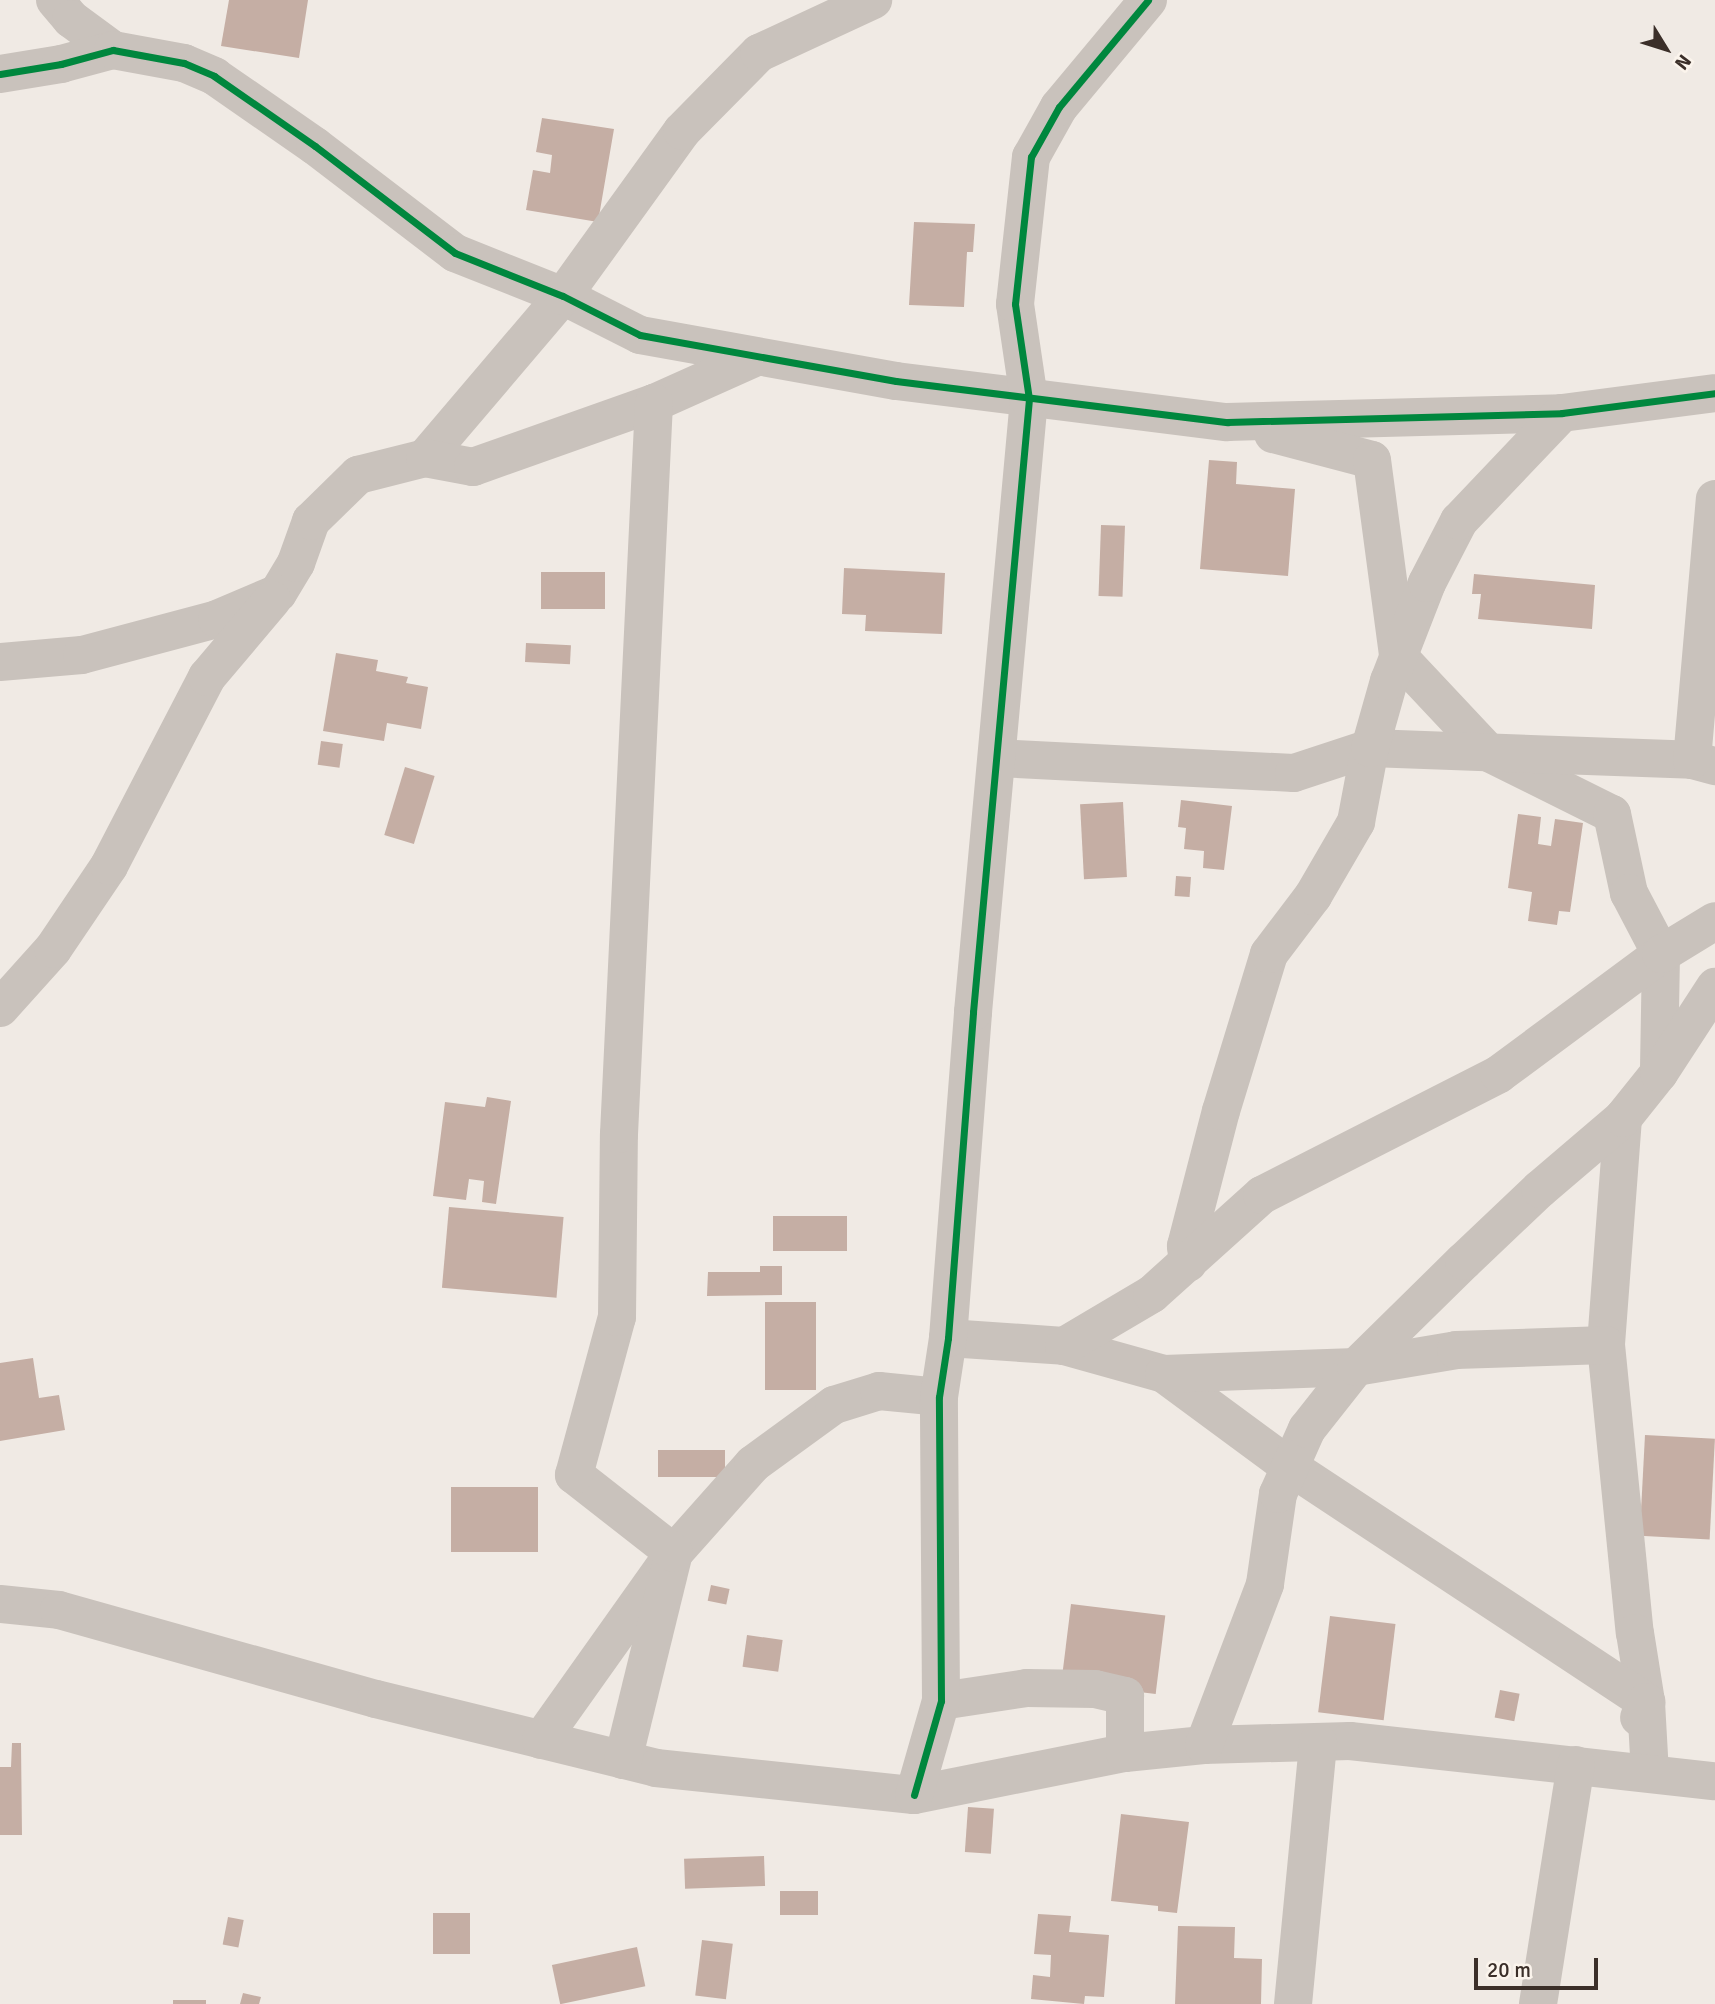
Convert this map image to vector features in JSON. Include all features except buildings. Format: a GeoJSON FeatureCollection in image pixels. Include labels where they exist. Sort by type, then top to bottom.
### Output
{"type":"FeatureCollection","features":[{"type":"Feature","properties":{"kind":"street"},"geometry":{"type":"LineString","coordinates":[[55,0],[71,19],[113,50]]}},
{"type":"Feature","properties":{"kind":"street"},"geometry":{"type":"LineString","coordinates":[[425,458],[563,296],[682,131],[759,54],[873,0]]}},
{"type":"Feature","properties":{"kind":"street"},"geometry":{"type":"LineString","coordinates":[[914,1795],[941,1700],[939,1397],[948,1338],[973,1012],[1028,399],[1015,304],[1031,158],[1059,107],[1148,0]]}},
{"type":"Feature","properties":{"kind":"street"},"geometry":{"type":"LineString","coordinates":[[0,74],[61,64],[113,50],[184,63],[214,76],[315,146],[455,253],[563,296],[640,335],[896,381],[1227,422],[1372,460],[1398,656],[1489,752],[1612,814],[1629,893],[1661,954],[1659,1073]]}},
{"type":"Feature","properties":{"kind":"street"},"geometry":{"type":"LineString","coordinates":[[0,1008],[53,949],[109,866],[207,677],[278,593],[296,563],[311,521],[358,475],[425,458],[473,467],[654,403],[757,357]]}},
{"type":"Feature","properties":{"kind":"street"},"geometry":{"type":"LineString","coordinates":[[1227,422],[1562,413],[1715,393]]}},
{"type":"Feature","properties":{"kind":"street"},"geometry":{"type":"LineString","coordinates":[[654,403],[619,1121],[617,1317],[574,1475],[674,1553]]}},
{"type":"Feature","properties":{"kind":"street"},"geometry":{"type":"LineString","coordinates":[[1188,1263],[1186,1245],[1218,1124],[1269,954],[1313,896],[1356,822],[1370,748],[1398,656],[1427,583],[1459,521],[1562,413]]}},
{"type":"Feature","properties":{"kind":"street"},"geometry":{"type":"LineString","coordinates":[[997,758],[1294,773],[1370,748],[1703,763],[1715,499]]}},
{"type":"Feature","properties":{"kind":"street"},"geometry":{"type":"LineString","coordinates":[[0,662],[82,655],[217,619],[278,593]]}},
{"type":"Feature","properties":{"kind":"street"},"geometry":{"type":"LineString","coordinates":[[1064,1346],[1152,1294],[1262,1195],[1499,1074],[1661,954],[1715,920]]}},
{"type":"Feature","properties":{"kind":"street"},"geometry":{"type":"LineString","coordinates":[[1204,1745],[1265,1584],[1278,1494],[1307,1429],[1356,1367],[1540,1189],[1623,1118],[1659,1073],[1715,987]]}},
{"type":"Feature","properties":{"kind":"street"},"geometry":{"type":"LineString","coordinates":[[1623,1118],[1606,1345],[1635,1633],[1646,1702],[1634,1771]]}},
{"type":"Feature","properties":{"kind":"street"},"geometry":{"type":"LineString","coordinates":[[948,1338],[1064,1346],[1164,1374],[1356,1367],[1456,1350],[1606,1345]]}},
{"type":"Feature","properties":{"kind":"street"},"geometry":{"type":"LineString","coordinates":[[1164,1374],[1290,1467],[1646,1702]]}},
{"type":"Feature","properties":{"kind":"street"},"geometry":{"type":"LineString","coordinates":[[541,1740],[674,1553],[753,1464],[834,1405],[879,1391],[939,1397]]}},
{"type":"Feature","properties":{"kind":"street"},"geometry":{"type":"LineString","coordinates":[[623,1760],[674,1553]]}},
{"type":"Feature","properties":{"kind":"street"},"geometry":{"type":"LineString","coordinates":[[0,1604],[59,1610],[376,1699],[656,1768],[914,1795],[1125,1753],[1204,1745],[1350,1741],[1715,1781]]}},
{"type":"Feature","properties":{"kind":"street"},"geometry":{"type":"LineString","coordinates":[[941,1700],[1027,1688],[1094,1689],[1125,1696],[1125,1753]]}},
{"type":"Feature","properties":{"kind":"street"},"geometry":{"type":"LineString","coordinates":[[1293,2004],[1318,1742]]}},
{"type":"Feature","properties":{"kind":"street"},"geometry":{"type":"LineString","coordinates":[[1538,2004],[1576,1765]]}},
{"type":"Feature","properties":{"kind":"cycle path"},"geometry":{"type":"LineString","coordinates":[[914,1795],[941,1701],[939,1397],[948,1338],[973,1012],[1029,399],[1015,304],[1031,157],[1059,107],[1148,0]]}},
{"type":"Feature","properties":{"kind":"cycle path"},"geometry":{"type":"LineString","coordinates":[[0,74],[61,64],[113,50],[184,63],[214,76],[315,146],[455,253],[563,296],[640,335],[896,381],[1227,422],[1562,413],[1715,393]]}}]}
